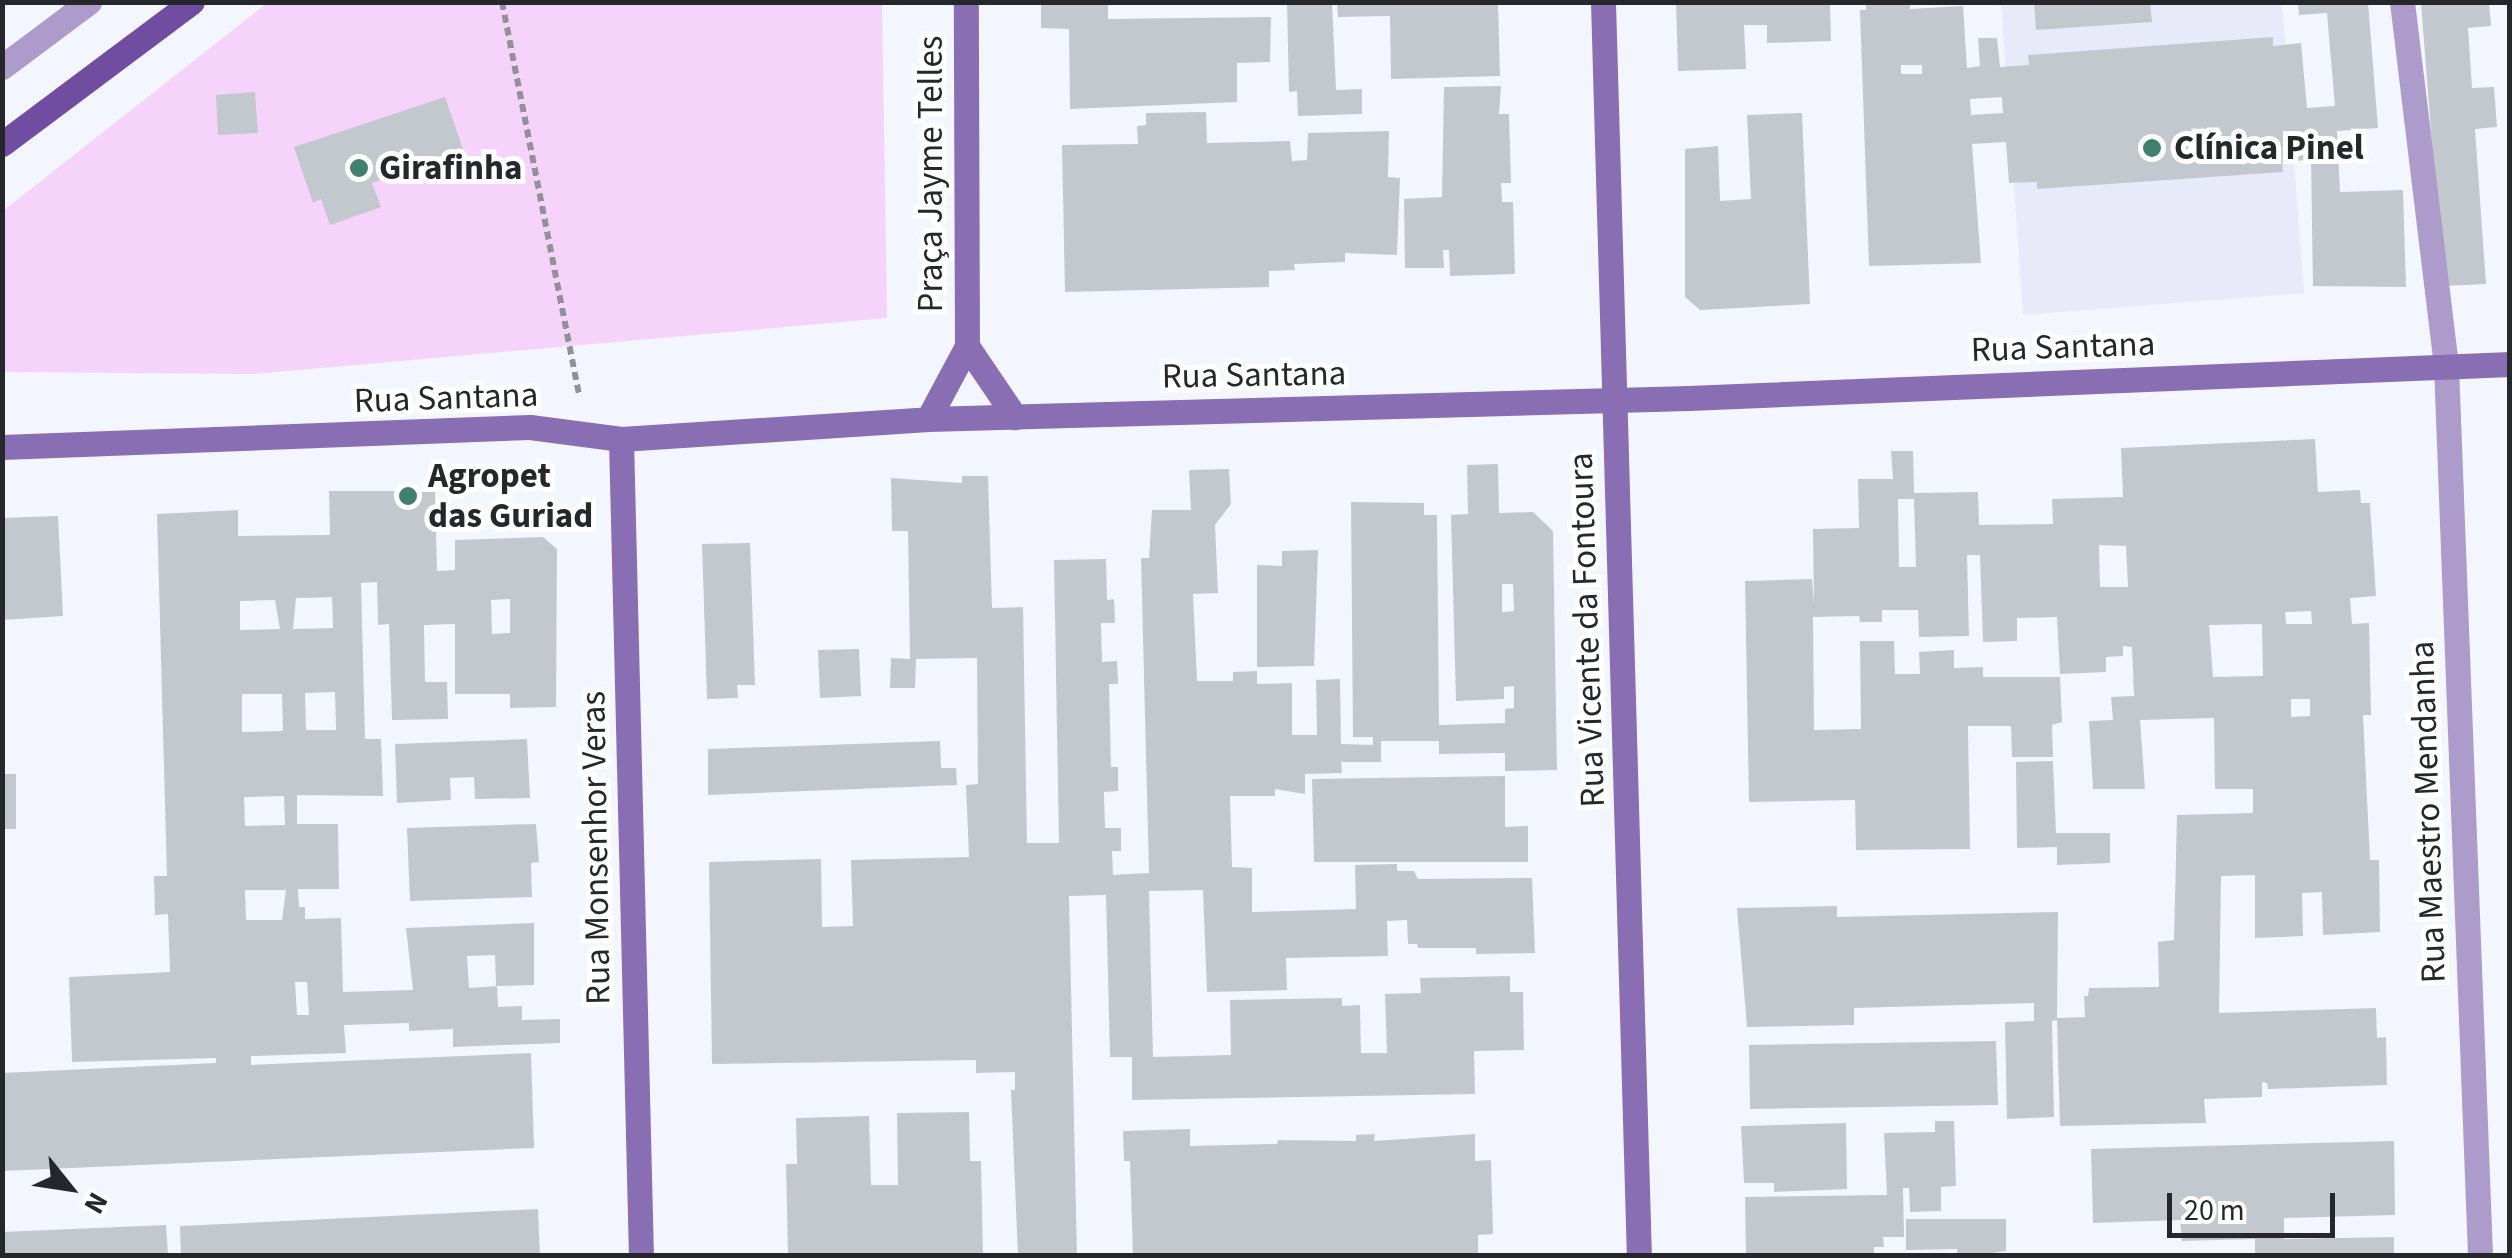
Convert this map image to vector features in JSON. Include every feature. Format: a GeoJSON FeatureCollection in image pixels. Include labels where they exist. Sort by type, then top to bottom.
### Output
{"type":"FeatureCollection","features":[{"type":"Feature","properties":{"kind":"main road"},"geometry":{"type":"LineString","coordinates":[[2,144],[192,2]]}},
{"type":"Feature","properties":{"kind":"street"},"geometry":{"type":"LineString","coordinates":[[2,67],[90,2]]}},
{"type":"Feature","properties":{"kind":"street","name":"Praça Jayme Telles"},"geometry":{"type":"LineString","coordinates":[[928,419],[967,346],[966,2]]}},
{"type":"Feature","properties":{"kind":"street","name":"Rua Vicente da Fontoura"},"geometry":{"type":"LineString","coordinates":[[1604,2],[1639,1256]]}},
{"type":"Feature","properties":{"kind":"street","name":"Rua Maestro Mendanha"},"geometry":{"type":"LineString","coordinates":[[2402,2],[2446,366],[2480,1256]]}},
{"type":"Feature","properties":{"kind":"street","name":"Praça Jayme Telles"},"geometry":{"type":"LineString","coordinates":[[967,346],[1016,416]]}},
{"type":"Feature","properties":{"kind":"street","name":"Rua Santana"},"geometry":{"type":"LineString","coordinates":[[2,448],[530,427],[621,440],[928,419],[1616,401],[2510,364]]}},
{"type":"Feature","properties":{"kind":"street","name":"Rua Monsenhor Veras"},"geometry":{"type":"LineString","coordinates":[[621,440],[640,1256]]}},
{"type":"Feature","properties":{"kind":"path"},"geometry":{"type":"LineString","coordinates":[[502,2],[586,434]]}},
{"type":"Feature","properties":{"kind":"shaded area"},"geometry":{"type":"Polygon","coordinates":[[[267,3],[882,3],[887,318],[254,374],[3,372],[3,211],[267,3]]]}},
{"type":"Feature","properties":{"kind":"shaded area","name":"Clínica Pinel"},"geometry":{"type":"Polygon","coordinates":[[[2001,3],[2282,3],[2304,293],[2023,315],[2001,3]]]}},
{"type":"Feature","properties":{"kind":"building"},"geometry":{"type":"Polygon","coordinates":[[[1041,2],[1108,2],[1108,19],[1271,17],[1270,62],[1237,63],[1237,102],[1070,109],[1069,29],[1041,28],[1041,2]]]}},
{"type":"Feature","properties":{"kind":"building"},"geometry":{"type":"Polygon","coordinates":[[[1287,2],[1332,2],[1336,90],[1362,89],[1362,114],[1298,116],[1297,91],[1289,92],[1287,2]]]}},
{"type":"Feature","properties":{"kind":"building"},"geometry":{"type":"Polygon","coordinates":[[[1337,2],[1498,2],[1500,76],[1391,79],[1390,16],[1338,17],[1337,2]]]}},
{"type":"Feature","properties":{"kind":"building"},"geometry":{"type":"Polygon","coordinates":[[[1676,2],[1830,2],[1831,41],[1767,43],[1767,25],[1744,25],[1746,69],[1678,71],[1676,2]]]}},
{"type":"Feature","properties":{"kind":"building"},"geometry":{"type":"Polygon","coordinates":[[[1866,2],[1910,2],[1910,9],[1963,6],[1967,68],[1980,66],[1978,38],[1997,38],[2000,67],[2029,65],[2028,55],[2273,37],[2273,46],[2301,43],[2307,108],[2335,106],[2327,13],[2299,15],[2298,2],[2368,2],[2378,128],[2337,131],[2340,192],[2403,190],[2406,287],[2313,286],[2311,159],[2282,163],[2283,172],[2037,189],[2037,182],[2009,183],[2006,142],[1972,144],[1981,263],[1869,266],[1860,10],[1866,10],[1866,2]],[[1901,65],[1901,74],[1922,74],[1922,65],[1901,65]],[[2002,97],[1970,99],[1971,115],[2003,113],[2002,97]]]}},
{"type":"Feature","properties":{"kind":"building"},"geometry":{"type":"Polygon","coordinates":[[[2034,2],[2150,2],[2152,22],[2036,30],[2034,2]]]}},
{"type":"Feature","properties":{"kind":"building"},"geometry":{"type":"Polygon","coordinates":[[[2489,2],[2491,26],[2468,28],[2472,88],[2494,87],[2497,127],[2475,129],[2486,284],[2443,286],[2421,3],[2489,2]]]}},
{"type":"Feature","properties":{"kind":"building"},"geometry":{"type":"Polygon","coordinates":[[[1501,86],[1499,114],[1509,114],[1511,183],[1501,183],[1502,202],[1513,202],[1515,274],[1450,276],[1449,250],[1443,250],[1444,268],[1405,268],[1404,199],[1442,197],[1444,87],[1501,86]]]}},
{"type":"Feature","properties":{"kind":"building"},"geometry":{"type":"Polygon","coordinates":[[[255,92],[258,133],[218,135],[216,95],[255,92]]]}},
{"type":"Feature","properties":{"kind":"building","name":"Girafinha"},"geometry":{"type":"Polygon","coordinates":[[[445,97],[464,152],[372,183],[381,207],[330,225],[321,199],[313,203],[294,147],[445,97]]]}},
{"type":"Feature","properties":{"kind":"building"},"geometry":{"type":"Polygon","coordinates":[[[1206,112],[1207,143],[1290,141],[1292,161],[1307,160],[1308,133],[1389,131],[1388,177],[1400,178],[1397,255],[1345,253],[1345,262],[1294,264],[1295,270],[1269,271],[1269,287],[1065,292],[1062,145],[1138,144],[1137,126],[1146,125],[1146,113],[1206,112]]]}},
{"type":"Feature","properties":{"kind":"building"},"geometry":{"type":"Polygon","coordinates":[[[1802,113],[1810,304],[1700,310],[1685,297],[1685,149],[1718,146],[1720,201],[1751,199],[1747,115],[1802,113]]]}},
{"type":"Feature","properties":{"kind":"building"},"geometry":{"type":"Polygon","coordinates":[[[2315,439],[2318,492],[2360,490],[2361,503],[2370,503],[2376,596],[2350,598],[2352,624],[2369,623],[2371,715],[2363,715],[2370,860],[2379,860],[2380,932],[2323,935],[2322,892],[2302,893],[2303,936],[2255,938],[2255,875],[2221,876],[2219,1013],[2376,1008],[2377,1038],[2386,1037],[2387,1085],[2268,1089],[2267,1083],[2262,1082],[2262,1097],[2204,1099],[2206,1123],[2060,1126],[2057,1020],[2052,1021],[2054,1117],[2007,1119],[2005,1022],[2034,1021],[2034,1003],[1854,1008],[1854,1025],[1747,1027],[1737,908],[1837,906],[1837,917],[2058,912],[2057,1018],[2085,1017],[2084,996],[2088,996],[2089,988],[2159,987],[2158,942],[2174,940],[2177,815],[2253,813],[2253,789],[2215,789],[2214,718],[2140,720],[2145,789],[2093,789],[2089,721],[2113,720],[2111,697],[2134,696],[2132,647],[2123,646],[2123,656],[2106,657],[2106,672],[2060,674],[2057,617],[2017,618],[2017,641],[1983,642],[1980,555],[1967,555],[1969,636],[1919,637],[1918,610],[1882,610],[1882,622],[1860,622],[1859,616],[1813,617],[1814,730],[1861,729],[1860,641],[1894,641],[1895,674],[1920,674],[1919,652],[1954,650],[1954,668],[1983,667],[1983,677],[2060,677],[2062,722],[2052,725],[2053,757],[2012,757],[2011,726],[1968,726],[1970,849],[1856,850],[1855,800],[1749,802],[1745,581],[1812,579],[1814,604],[1813,529],[1859,528],[1858,479],[1893,479],[1891,451],[1913,451],[1914,493],[1978,492],[1979,525],[2053,524],[2052,499],[2123,497],[2121,448],[2315,439]],[[1898,499],[1899,567],[1916,567],[1914,499],[1898,499]],[[2099,545],[2100,587],[2128,587],[2126,546],[2099,545]],[[2311,611],[2285,612],[2286,624],[2312,624],[2311,611]],[[2262,624],[2209,625],[2213,677],[2263,676],[2262,624]],[[2291,699],[2291,717],[2310,716],[2310,699],[2291,699]]]}},
{"type":"Feature","properties":{"kind":"building"},"geometry":{"type":"Polygon","coordinates":[[[1498,464],[1499,513],[1533,512],[1553,531],[1557,770],[1505,771],[1505,753],[1439,754],[1439,741],[1381,741],[1381,762],[1341,762],[1342,773],[1305,774],[1305,794],[1275,789],[1275,796],[1230,796],[1232,867],[1252,868],[1252,912],[1356,909],[1355,865],[1397,864],[1397,871],[1414,871],[1418,879],[1532,878],[1535,953],[1476,954],[1476,948],[1418,948],[1417,944],[1408,944],[1407,920],[1387,921],[1388,956],[1286,958],[1287,990],[1207,992],[1203,890],[1149,891],[1153,1057],[1231,1055],[1230,1000],[1342,998],[1342,1006],[1360,1005],[1361,1053],[1387,1053],[1385,994],[1421,993],[1420,978],[1510,976],[1510,992],[1523,992],[1524,1050],[1474,1051],[1475,1094],[1132,1100],[1132,1057],[1110,1057],[1106,895],[1069,896],[1077,1256],[1018,1256],[1011,1090],[1015,1090],[1015,1072],[976,1073],[976,1060],[712,1064],[709,862],[821,859],[822,927],[853,926],[851,860],[969,857],[966,785],[978,784],[977,658],[916,659],[915,688],[890,688],[891,658],[910,659],[908,531],[892,531],[891,478],[962,483],[962,476],[988,476],[992,608],[1023,607],[1027,843],[1059,843],[1054,560],[1106,559],[1107,600],[1114,599],[1115,623],[1101,623],[1102,662],[1117,661],[1118,684],[1109,684],[1111,767],[1118,767],[1118,791],[1104,792],[1105,828],[1121,828],[1121,851],[1112,851],[1113,875],[1149,873],[1141,558],[1149,558],[1152,510],[1191,510],[1189,470],[1229,469],[1231,504],[1215,525],[1218,593],[1193,594],[1197,681],[1233,681],[1233,672],[1257,671],[1257,684],[1292,683],[1292,735],[1317,735],[1316,680],[1340,679],[1341,744],[1373,745],[1373,737],[1353,737],[1351,502],[1424,503],[1424,515],[1437,515],[1439,725],[1505,723],[1505,709],[1514,708],[1514,686],[1504,687],[1504,699],[1456,701],[1451,515],[1468,514],[1467,465],[1498,464]],[[1502,584],[1502,612],[1514,611],[1513,584],[1502,584]]]}},
{"type":"Feature","properties":{"kind":"building"},"geometry":{"type":"Polygon","coordinates":[[[329,491],[435,491],[437,571],[455,570],[455,540],[543,537],[557,549],[556,707],[510,708],[510,694],[455,694],[455,624],[424,625],[425,682],[447,682],[448,719],[392,720],[389,624],[378,625],[377,582],[361,583],[365,739],[381,739],[383,796],[297,795],[297,824],[338,824],[339,889],[298,889],[299,907],[305,907],[305,919],[341,918],[343,992],[413,990],[406,928],[534,923],[534,985],[496,986],[495,955],[467,956],[469,988],[497,986],[498,1007],[522,1006],[522,1020],[560,1019],[560,1043],[453,1047],[453,1029],[409,1031],[409,1023],[344,1025],[346,1053],[251,1056],[251,1065],[531,1053],[534,1148],[2,1171],[2,1073],[216,1063],[216,1058],[72,1062],[69,977],[170,972],[168,914],[155,915],[154,876],[167,876],[157,514],[238,510],[238,536],[330,535],[329,491]],[[332,597],[296,598],[293,629],[333,628],[332,597]],[[510,599],[491,600],[492,634],[510,633],[510,599]],[[275,600],[240,601],[240,630],[280,629],[275,600]],[[335,692],[305,693],[306,730],[336,730],[335,692]],[[242,694],[242,732],[283,731],[282,694],[242,694]],[[284,796],[244,797],[245,826],[285,825],[284,796]],[[245,890],[246,920],[282,920],[286,890],[245,890]],[[295,982],[297,1015],[309,1015],[307,982],[295,982]]]}},
{"type":"Feature","properties":{"kind":"building"},"geometry":{"type":"Polygon","coordinates":[[[58,516],[63,616],[2,620],[2,518],[58,516]]]}},
{"type":"Feature","properties":{"kind":"building"},"geometry":{"type":"Polygon","coordinates":[[[750,543],[755,685],[737,685],[738,698],[707,699],[702,544],[750,543]]]}},
{"type":"Feature","properties":{"kind":"building"},"geometry":{"type":"Polygon","coordinates":[[[1318,550],[1314,666],[1257,667],[1257,565],[1282,566],[1282,551],[1318,550]]]}},
{"type":"Feature","properties":{"kind":"building"},"geometry":{"type":"Polygon","coordinates":[[[859,649],[861,696],[820,698],[818,650],[859,649]]]}},
{"type":"Feature","properties":{"kind":"building"},"geometry":{"type":"Polygon","coordinates":[[[527,739],[530,798],[475,799],[474,777],[450,778],[451,800],[397,803],[395,744],[527,739]]]}},
{"type":"Feature","properties":{"kind":"building"},"geometry":{"type":"Polygon","coordinates":[[[940,741],[941,768],[956,768],[957,785],[708,795],[708,749],[940,741]]]}},
{"type":"Feature","properties":{"kind":"building"},"geometry":{"type":"Polygon","coordinates":[[[2053,761],[2056,833],[2110,833],[2110,863],[2057,865],[2057,847],[2017,848],[2016,762],[2053,761]]]}},
{"type":"Feature","properties":{"kind":"building"},"geometry":{"type":"Polygon","coordinates":[[[2,774],[16,774],[16,829],[2,829],[2,774]]]}},
{"type":"Feature","properties":{"kind":"building"},"geometry":{"type":"Polygon","coordinates":[[[1505,776],[1505,827],[1528,826],[1528,862],[1314,862],[1312,779],[1505,776]]]}},
{"type":"Feature","properties":{"kind":"building"},"geometry":{"type":"Polygon","coordinates":[[[536,824],[539,862],[531,863],[532,897],[410,901],[407,828],[536,824]]]}},
{"type":"Feature","properties":{"kind":"building"},"geometry":{"type":"Polygon","coordinates":[[[1996,1041],[1998,1105],[1750,1109],[1749,1045],[1996,1041]]]}},
{"type":"Feature","properties":{"kind":"building"},"geometry":{"type":"Polygon","coordinates":[[[969,1112],[970,1161],[981,1161],[983,1256],[788,1256],[786,1164],[797,1164],[796,1118],[869,1116],[871,1185],[898,1185],[897,1113],[969,1112]]]}},
{"type":"Feature","properties":{"kind":"building"},"geometry":{"type":"Polygon","coordinates":[[[1935,1121],[1954,1121],[1956,1186],[1941,1187],[1941,1211],[1910,1212],[1909,1188],[1903,1188],[1904,1237],[1883,1237],[1884,1247],[1874,1247],[1874,1256],[1746,1256],[1745,1197],[1887,1195],[1884,1133],[1935,1132],[1935,1121]]]}},
{"type":"Feature","properties":{"kind":"building"},"geometry":{"type":"Polygon","coordinates":[[[1846,1123],[1847,1189],[1774,1192],[1774,1183],[1744,1183],[1741,1126],[1846,1123]]]}},
{"type":"Feature","properties":{"kind":"building"},"geometry":{"type":"Polygon","coordinates":[[[1190,1129],[1190,1146],[1277,1144],[1278,1140],[1356,1141],[1356,1135],[1375,1134],[1374,1141],[1475,1134],[1475,1161],[1491,1160],[1493,1234],[1478,1235],[1478,1256],[1133,1256],[1130,1161],[1124,1161],[1123,1131],[1190,1129]]]}},
{"type":"Feature","properties":{"kind":"building"},"geometry":{"type":"Polygon","coordinates":[[[2394,1141],[2395,1215],[2284,1218],[2284,1239],[2394,1237],[2394,1256],[2255,1256],[2255,1239],[2182,1241],[2180,1220],[2093,1223],[2091,1149],[2394,1141]]]}},
{"type":"Feature","properties":{"kind":"building"},"geometry":{"type":"Polygon","coordinates":[[[538,1209],[540,1256],[181,1256],[180,1226],[538,1209]]]}},
{"type":"Feature","properties":{"kind":"building"},"geometry":{"type":"Polygon","coordinates":[[[1906,1219],[2006,1219],[2006,1251],[1957,1255],[1957,1249],[1906,1250],[1906,1219]]]}},
{"type":"Feature","properties":{"kind":"building"},"geometry":{"type":"Polygon","coordinates":[[[166,1225],[168,1256],[2,1256],[2,1232],[166,1225]]]}},
{"type":"Feature","properties":{"kind":"place","name":"Clínica Pinel"},"geometry":{"type":"Point","coordinates":[2152,148]}},
{"type":"Feature","properties":{"kind":"place","name":"Girafinha"},"geometry":{"type":"Point","coordinates":[359,168]}},
{"type":"Feature","properties":{"kind":"place","name":"Agropet das Guriad"},"geometry":{"type":"Point","coordinates":[408,496]}}]}
